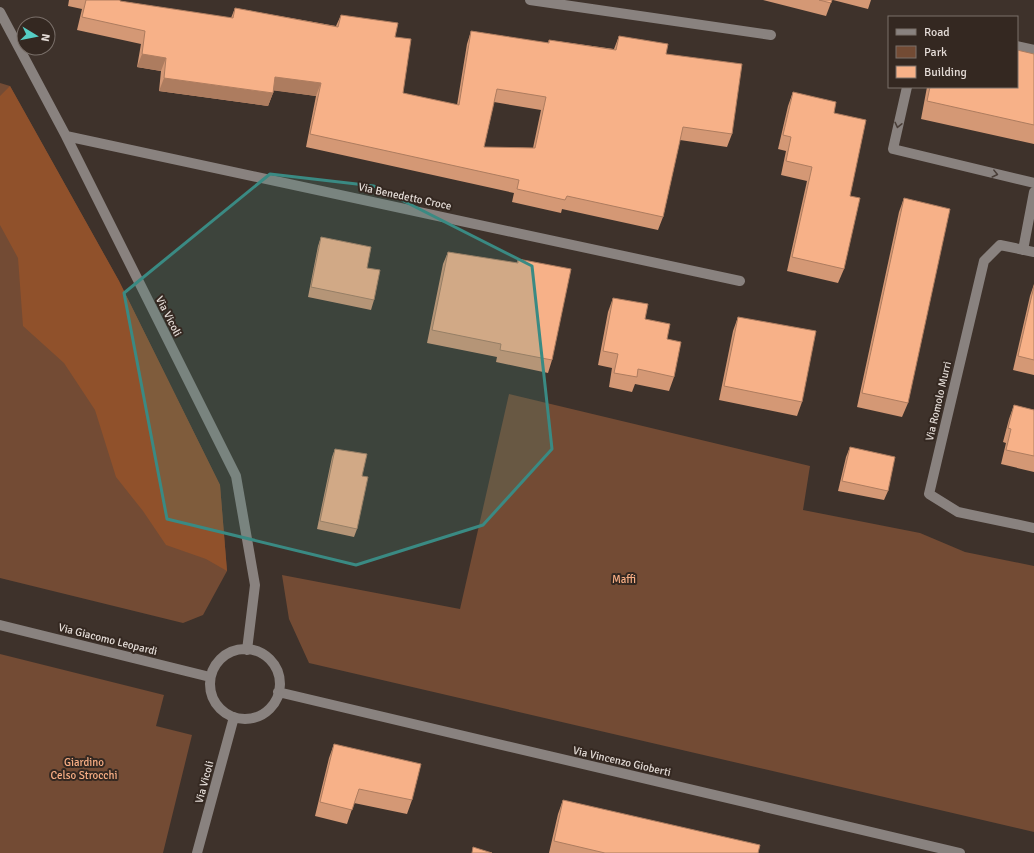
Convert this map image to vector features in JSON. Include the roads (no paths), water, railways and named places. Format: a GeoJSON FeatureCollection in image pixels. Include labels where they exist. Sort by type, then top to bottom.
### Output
{"type":"FeatureCollection","features":[{"type":"Feature","properties":{"kind":"street"},"geometry":{"type":"LineString","coordinates":[[530,0],[771,35]]}},
{"type":"Feature","properties":{"kind":"street","name":"Via Vicoli"},"geometry":{"type":"LineString","coordinates":[[0,12],[66,136],[236,476],[255,585],[247,650]]}},
{"type":"Feature","properties":{"kind":"street"},"geometry":{"type":"LineString","coordinates":[[1018,46],[1034,50]]}},
{"type":"Feature","properties":{"kind":"street"},"geometry":{"type":"LineString","coordinates":[[907,88],[893,149],[1034,183]]}},
{"type":"Feature","properties":{"kind":"street","name":"Via Benedetto Croce"},"geometry":{"type":"LineString","coordinates":[[66,136],[740,281]]}},
{"type":"Feature","properties":{"kind":"street"},"geometry":{"type":"LineString","coordinates":[[1022,250],[1034,192]]}},
{"type":"Feature","properties":{"kind":"street","name":"Via Romolo Murri"},"geometry":{"type":"LineString","coordinates":[[1034,252],[1000,245],[984,261],[929,494],[958,512],[1034,528]]}},
{"type":"Feature","properties":{"kind":"street","name":"Via Giacomo Leopardi"},"geometry":{"type":"LineString","coordinates":[[0,625],[210,677]]}},
{"type":"Feature","properties":{"kind":"street"},"geometry":{"type":"LineString","coordinates":[[247,650],[257,651],[267,657],[275,666],[279,677],[278,692],[270,709],[261,716],[250,719],[234,717],[219,708],[213,699],[210,688],[210,677],[215,665],[223,657],[233,651],[247,650]]}},
{"type":"Feature","properties":{"kind":"street","name":"Via Vincenzo Gioberti"},"geometry":{"type":"LineString","coordinates":[[278,692],[960,853]]}},
{"type":"Feature","properties":{"kind":"street","name":"Via Vicoli"},"geometry":{"type":"LineString","coordinates":[[197,853],[234,717]]}},
{"type":"Feature","properties":{"kind":"park label","name":"Maffi"},"geometry":{"type":"Point","coordinates":[624,579]}},
{"type":"Feature","properties":{"kind":"park label","name":"Giardino Celso Strocchi"},"geometry":{"type":"Point","coordinates":[84,768]}}]}
